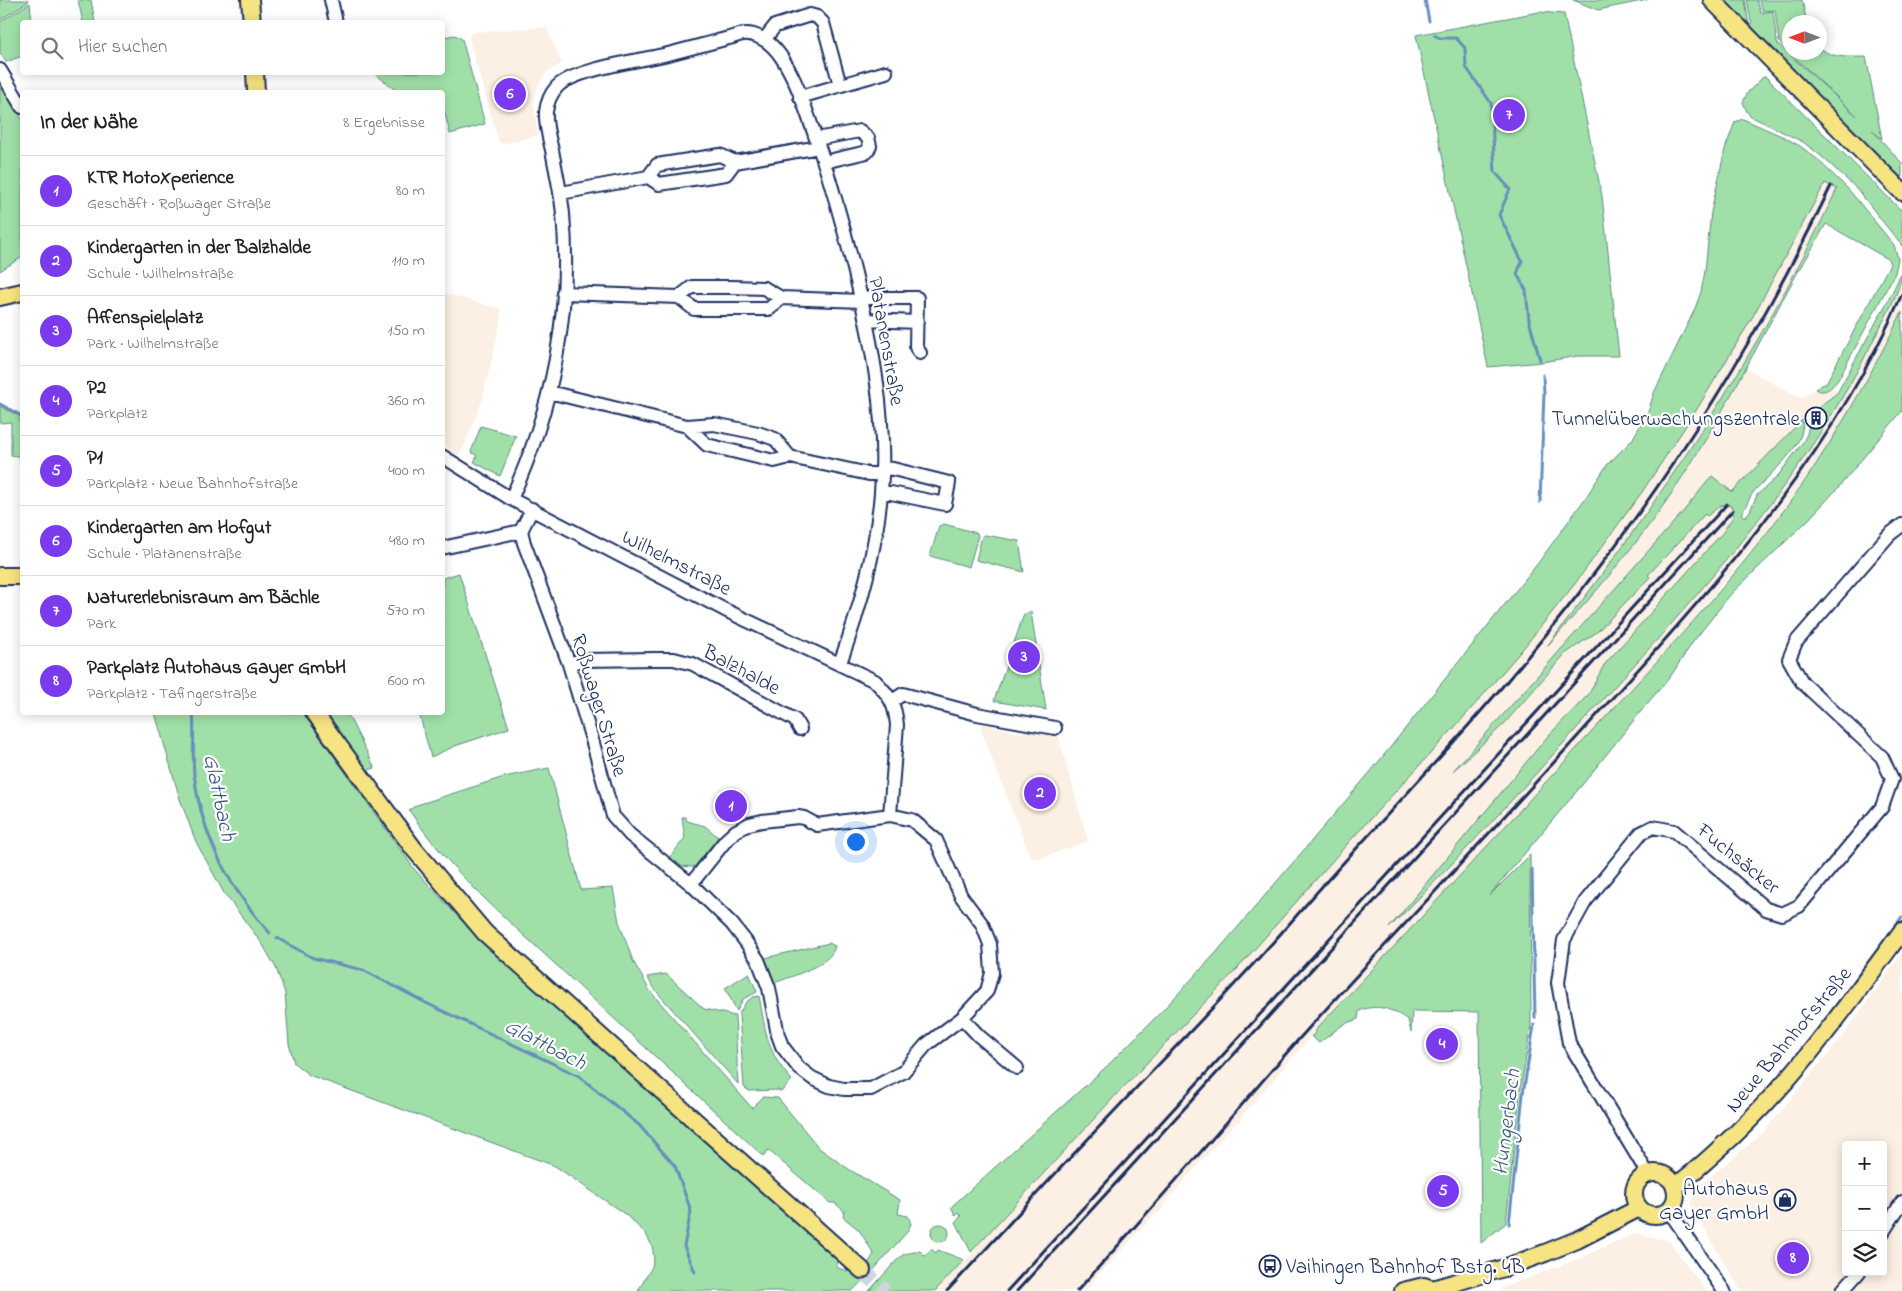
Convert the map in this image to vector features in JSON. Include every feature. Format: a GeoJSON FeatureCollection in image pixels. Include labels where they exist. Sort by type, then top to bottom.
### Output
{"type":"FeatureCollection","features":[{"type":"Feature","properties":{"kind":"main road"},"geometry":{"type":"LineString","coordinates":[[250,0],[252,20]]}},
{"type":"Feature","properties":{"kind":"main road"},"geometry":{"type":"LineString","coordinates":[[1712,0],[1902,192]]}},
{"type":"Feature","properties":{"kind":"main road"},"geometry":{"type":"LineString","coordinates":[[255,75],[256,90]]}},
{"type":"Feature","properties":{"kind":"main road"},"geometry":{"type":"LineString","coordinates":[[0,297],[20,292]]}},
{"type":"Feature","properties":{"kind":"main road"},"geometry":{"type":"LineString","coordinates":[[0,576],[20,576]]}},
{"type":"Feature","properties":{"kind":"main road"},"geometry":{"type":"LineString","coordinates":[[316,715],[414,849],[485,933],[862,1270]]}},
{"type":"Feature","properties":{"kind":"main road","name":"Neue Bahnhofstraße"},"geometry":{"type":"LineString","coordinates":[[1675,1186],[1688,1177],[1736,1134],[1768,1102],[1812,1050],[1902,931]]}},
{"type":"Feature","properties":{"kind":"main road"},"geometry":{"type":"LineString","coordinates":[[1648,1174],[1664,1174],[1671,1179],[1675,1186],[1676,1199],[1669,1211],[1662,1214],[1653,1215],[1645,1213],[1639,1208],[1635,1200],[1636,1184],[1648,1174]]}},
{"type":"Feature","properties":{"kind":"main road"},"geometry":{"type":"LineString","coordinates":[[1403,1291],[1424,1286],[1432,1290],[1504,1268],[1577,1240],[1639,1208]]}},
{"type":"Feature","properties":{"kind":"street"},"geometry":{"type":"LineString","coordinates":[[331,0],[336,20]]}},
{"type":"Feature","properties":{"kind":"street"},"geometry":{"type":"LineString","coordinates":[[511,499],[536,439],[558,349],[565,243],[561,193],[548,135],[546,111],[551,96],[561,82],[576,74],[669,54],[747,33],[764,40],[775,26],[810,15],[817,17],[823,23],[840,85]]}},
{"type":"Feature","properties":{"kind":"street","name":"Platanenstraße"},"geometry":{"type":"LineString","coordinates":[[764,40],[778,51],[786,64],[818,143],[867,320],[880,402],[882,471],[878,520],[866,583],[840,663]]}},
{"type":"Feature","properties":{"kind":"street"},"geometry":{"type":"LineString","coordinates":[[0,70],[20,103]]}},
{"type":"Feature","properties":{"kind":"street"},"geometry":{"type":"LineString","coordinates":[[800,97],[886,72]]}},
{"type":"Feature","properties":{"kind":"street"},"geometry":{"type":"LineString","coordinates":[[561,193],[648,177],[658,165],[691,159],[720,155],[734,162],[818,143],[860,131],[868,138],[870,146],[868,152],[824,162]]}},
{"type":"Feature","properties":{"kind":"street"},"geometry":{"type":"LineString","coordinates":[[648,177],[659,184],[726,174],[734,162]]}},
{"type":"Feature","properties":{"kind":"street"},"geometry":{"type":"LineString","coordinates":[[679,297],[692,287],[731,287],[764,288],[781,298],[917,298],[916,347],[920,353]]}},
{"type":"Feature","properties":{"kind":"street"},"geometry":{"type":"LineString","coordinates":[[563,293],[679,297],[694,309],[769,309],[781,298]]}},
{"type":"Feature","properties":{"kind":"street"},"geometry":{"type":"LineString","coordinates":[[867,320],[917,322]]}},
{"type":"Feature","properties":{"kind":"street"},"geometry":{"type":"LineString","coordinates":[[549,392],[687,426],[714,424],[758,433],[775,439],[790,457]]}},
{"type":"Feature","properties":{"kind":"street"},"geometry":{"type":"LineString","coordinates":[[687,426],[707,445],[774,461],[790,457],[869,474],[893,469],[950,483],[944,504],[881,491]]}},
{"type":"Feature","properties":{"kind":"street","name":"Wilhelmstraße"},"geometry":{"type":"LineString","coordinates":[[445,458],[511,499],[725,610],[840,663],[874,681],[892,701]]}},
{"type":"Feature","properties":{"kind":"street"},"geometry":{"type":"LineString","coordinates":[[445,547],[521,531],[532,509]]}},
{"type":"Feature","properties":{"kind":"street","name":"Fuchsäcker"},"geometry":{"type":"LineString","coordinates":[[1648,1174],[1568,1043],[1558,983],[1564,940],[1585,902],[1641,833],[1653,827],[1674,831],[1766,909],[1782,914],[1799,906],[1882,807],[1892,779],[1882,757],[1802,682],[1789,659],[1796,642],[1889,535],[1902,525]]}},
{"type":"Feature","properties":{"kind":"street","name":"Roßwager Straße"},"geometry":{"type":"LineString","coordinates":[[521,531],[569,664],[613,816],[630,835],[691,884],[732,924],[758,960],[769,988],[782,1046],[799,1068],[812,1078],[829,1086],[871,1088],[902,1072],[926,1046],[962,1018],[987,991],[992,973],[990,944],[982,924],[960,896],[945,857],[936,840],[912,820],[890,815],[817,826],[804,818],[798,817],[749,824],[736,831],[726,840],[691,884]]}},
{"type":"Feature","properties":{"kind":"street","name":"Balzhalde"},"geometry":{"type":"LineString","coordinates":[[569,664],[582,660],[656,659],[674,659],[693,664],[795,720],[800,729]]}},
{"type":"Feature","properties":{"kind":"street"},"geometry":{"type":"LineString","coordinates":[[890,815],[897,725],[896,712],[892,701],[903,694],[977,714],[1054,728]]}},
{"type":"Feature","properties":{"kind":"street"},"geometry":{"type":"LineString","coordinates":[[962,1018],[979,1036],[1017,1068]]}},
{"type":"Feature","properties":{"kind":"street"},"geometry":{"type":"LineString","coordinates":[[1884,1231],[1902,1202]]}},
{"type":"Feature","properties":{"kind":"street"},"geometry":{"type":"LineString","coordinates":[[1669,1211],[1724,1291]]}},
{"type":"Feature","properties":{"kind":"street"},"geometry":{"type":"LineString","coordinates":[[1842,1291],[1855,1276]]}},
{"type":"Feature","properties":{"kind":"shaded area"},"geometry":{"type":"Polygon","coordinates":[[[546,27],[562,63],[546,73],[538,85],[533,103],[538,135],[503,144],[499,142],[469,39],[470,34],[475,32],[546,27]]]}},
{"type":"Feature","properties":{"kind":"shaded area"},"geometry":{"type":"Polygon","coordinates":[[[1825,183],[1837,188],[1812,241],[1764,328],[1711,417],[1655,502],[1595,585],[1554,637],[1626,556],[1667,499],[1696,455],[1745,368],[1800,398],[1815,389],[1825,391],[1832,387],[1837,393],[1802,420],[1732,492],[1711,477],[1682,513],[1455,768],[1541,683],[1565,654],[1597,632],[1650,577],[1648,575],[1705,513],[1708,516],[1721,505],[1731,506],[1734,516],[1724,531],[1604,665],[1589,694],[1548,736],[1399,917],[1466,849],[1664,633],[1761,518],[1818,438],[1844,395],[1891,303],[1902,277],[1902,312],[1881,356],[1829,445],[1771,526],[1674,642],[1514,818],[1318,1027],[1315,1034],[1311,1036],[1241,1117],[1239,1122],[1236,1122],[1163,1205],[1163,1208],[1156,1213],[1094,1280],[1090,1287],[1084,1291],[935,1291],[971,1254],[1020,1197],[1238,968],[1521,651],[1574,585],[1697,409],[1752,318],[1825,183]]]}},
{"type":"Feature","properties":{"kind":"shaded area"},"geometry":{"type":"Polygon","coordinates":[[[445,294],[501,309],[501,320],[482,401],[462,451],[457,456],[445,445],[445,294]]]}},
{"type":"Feature","properties":{"kind":"shaded area"},"geometry":{"type":"Polygon","coordinates":[[[982,724],[1021,733],[1031,729],[1058,735],[1088,841],[1038,859],[1030,856],[981,730],[982,724]]]}},
{"type":"Feature","properties":{"kind":"shaded area"},"geometry":{"type":"Polygon","coordinates":[[[1902,953],[1902,1291],[1741,1291],[1690,1204],[1698,1187],[1762,1134],[1844,1035],[1902,953]]]}},
{"type":"Feature","properties":{"kind":"shaded area"},"geometry":{"type":"Polygon","coordinates":[[[1635,1233],[1669,1241],[1706,1291],[1501,1291],[1502,1288],[1583,1257],[1635,1233]]]}},
{"type":"Feature","properties":{"kind":"green space"},"geometry":{"type":"Polygon","coordinates":[[[0,0],[28,0],[28,2],[0,20],[0,0]]]}},
{"type":"Feature","properties":{"kind":"green space"},"geometry":{"type":"Polygon","coordinates":[[[78,0],[91,0],[95,20],[83,20],[78,0]]]}},
{"type":"Feature","properties":{"kind":"green space"},"geometry":{"type":"Polygon","coordinates":[[[1573,0],[1647,0],[1598,10],[1573,0]]]}},
{"type":"Feature","properties":{"kind":"green space"},"geometry":{"type":"Polygon","coordinates":[[[1720,0],[1745,0],[1750,31],[1720,0]]]}},
{"type":"Feature","properties":{"kind":"green space"},"geometry":{"type":"Polygon","coordinates":[[[1747,0],[1757,0],[1761,13],[1773,11],[1777,43],[1782,48],[1782,60],[1796,60],[1857,116],[1797,60],[1827,60],[1827,53],[1847,57],[1866,57],[1882,139],[1872,130],[1902,163],[1902,185],[1753,32],[1747,0]]]}},
{"type":"Feature","properties":{"kind":"green space"},"geometry":{"type":"Polygon","coordinates":[[[1759,0],[1802,0],[1805,15],[1782,15],[1782,45],[1779,42],[1775,10],[1763,11],[1759,0]]]}},
{"type":"Feature","properties":{"kind":"green space"},"geometry":{"type":"Polygon","coordinates":[[[30,3],[32,20],[20,20],[20,57],[6,62],[0,53],[0,22],[30,3]]]}},
{"type":"Feature","properties":{"kind":"green space"},"geometry":{"type":"Polygon","coordinates":[[[1539,12],[1564,14],[1602,196],[1619,356],[1578,356],[1542,362],[1488,367],[1416,35],[1539,12]]]}},
{"type":"Feature","properties":{"kind":"green space"},"geometry":{"type":"Polygon","coordinates":[[[455,35],[462,39],[485,124],[450,134],[445,114],[445,90],[395,90],[377,75],[445,75],[445,37],[455,35]]]}},
{"type":"Feature","properties":{"kind":"green space"},"geometry":{"type":"Polygon","coordinates":[[[1763,77],[1766,77],[1902,211],[1902,246],[1857,189],[1820,155],[1803,142],[1752,117],[1747,112],[1743,102],[1748,92],[1763,77]]]}},
{"type":"Feature","properties":{"kind":"green space"},"geometry":{"type":"Polygon","coordinates":[[[0,83],[20,116],[20,258],[0,271],[0,83]]]}},
{"type":"Feature","properties":{"kind":"green space"},"geometry":{"type":"Polygon","coordinates":[[[1743,119],[1784,137],[1817,159],[1849,190],[1894,245],[1898,259],[1895,273],[1838,380],[1831,388],[1825,391],[1815,389],[1826,383],[1890,264],[1888,259],[1826,224],[1686,472],[1625,557],[1547,646],[1629,538],[1668,482],[1741,368],[1807,250],[1837,189],[1825,183],[1752,318],[1697,409],[1642,492],[1574,585],[1521,651],[1464,717],[1349,842],[1238,968],[1117,1094],[971,1252],[956,1222],[961,1216],[958,1213],[956,1216],[951,1207],[1106,1067],[1215,954],[1372,770],[1538,563],[1607,465],[1632,440],[1648,412],[1654,393],[1694,311],[1701,292],[1711,212],[1725,149],[1735,122],[1743,119]]]}},
{"type":"Feature","properties":{"kind":"green space"},"geometry":{"type":"Polygon","coordinates":[[[1902,271],[1899,287],[1892,305],[1848,387],[1819,435],[1753,526],[1681,613],[1552,756],[1472,843],[1389,928],[1548,736],[1589,694],[1604,665],[1724,531],[1733,517],[1731,506],[1721,505],[1707,516],[1705,514],[1648,575],[1650,577],[1597,632],[1565,654],[1504,724],[1453,771],[1682,513],[1712,476],[1732,492],[1802,420],[1802,429],[1794,448],[1755,490],[1741,514],[1745,517],[1750,511],[1757,495],[1777,477],[1803,442],[1810,420],[1815,412],[1837,393],[1891,295],[1902,271]]]}},
{"type":"Feature","properties":{"kind":"green space"},"geometry":{"type":"Polygon","coordinates":[[[1902,312],[1902,411],[1838,488],[1810,518],[1730,595],[1693,642],[1670,677],[1489,896],[1530,855],[1531,1025],[1520,1094],[1506,1223],[1481,1243],[1479,1012],[1412,1011],[1411,1032],[1408,1020],[1390,1010],[1372,1007],[1359,1011],[1358,1019],[1344,1024],[1319,1043],[1311,1036],[1665,652],[1750,554],[1802,485],[1829,443],[1867,379],[1902,312]]]}},
{"type":"Feature","properties":{"kind":"green space"},"geometry":{"type":"Polygon","coordinates":[[[0,406],[19,416],[20,457],[11,455],[11,422],[0,423],[0,406]]]}},
{"type":"Feature","properties":{"kind":"green space"},"geometry":{"type":"Polygon","coordinates":[[[481,426],[516,436],[500,476],[474,462],[477,456],[471,452],[481,426]]]}},
{"type":"Feature","properties":{"kind":"green space"},"geometry":{"type":"Polygon","coordinates":[[[944,524],[977,533],[978,536],[969,567],[930,556],[939,526],[944,524]]]}},
{"type":"Feature","properties":{"kind":"green space"},"geometry":{"type":"Polygon","coordinates":[[[982,536],[1019,541],[1024,572],[976,560],[982,536]]]}},
{"type":"Feature","properties":{"kind":"green space"},"geometry":{"type":"Polygon","coordinates":[[[459,573],[509,728],[455,746],[431,757],[420,715],[445,715],[445,577],[459,573]]]}},
{"type":"Feature","properties":{"kind":"green space"},"geometry":{"type":"Polygon","coordinates":[[[1031,612],[1046,710],[994,701],[1024,614],[1031,612]]]}},
{"type":"Feature","properties":{"kind":"green space"},"geometry":{"type":"Polygon","coordinates":[[[156,715],[304,715],[415,870],[478,938],[837,1257],[836,1267],[850,1272],[863,1269],[874,1254],[859,1230],[843,1217],[844,1211],[835,1203],[830,1203],[768,1150],[763,1156],[515,928],[441,852],[409,810],[417,805],[504,777],[549,768],[581,890],[613,888],[619,922],[633,961],[650,991],[752,1108],[763,1097],[778,1098],[819,1148],[850,1170],[900,1200],[898,1214],[908,1216],[911,1224],[907,1232],[871,1273],[852,1291],[638,1291],[652,1267],[654,1257],[652,1246],[646,1234],[626,1215],[555,1166],[309,1075],[294,1063],[289,1044],[285,993],[276,968],[263,945],[224,893],[196,842],[180,799],[156,715]]]}},
{"type":"Feature","properties":{"kind":"green space"},"geometry":{"type":"Polygon","coordinates":[[[323,715],[348,715],[375,768],[365,771],[323,715]]]}},
{"type":"Feature","properties":{"kind":"green space"},"geometry":{"type":"Polygon","coordinates":[[[682,817],[685,817],[687,821],[705,826],[718,837],[694,867],[679,866],[670,857],[685,838],[682,817]]]}},
{"type":"Feature","properties":{"kind":"green space"},"geometry":{"type":"Polygon","coordinates":[[[829,943],[835,946],[827,959],[810,969],[775,983],[765,958],[829,943]]]}},
{"type":"Feature","properties":{"kind":"green space"},"geometry":{"type":"Polygon","coordinates":[[[749,973],[757,992],[743,999],[737,1011],[725,988],[749,973]]]}},
{"type":"Feature","properties":{"kind":"green space"},"geometry":{"type":"Polygon","coordinates":[[[666,974],[704,1009],[735,1016],[738,1084],[657,992],[647,977],[666,974]]]}},
{"type":"Feature","properties":{"kind":"green space"},"geometry":{"type":"Polygon","coordinates":[[[759,996],[768,1041],[783,1070],[792,1080],[781,1092],[778,1090],[749,1091],[744,1087],[739,1014],[746,1002],[753,997],[759,996]]]}},
{"type":"Feature","properties":{"kind":"green space"},"geometry":{"type":"Polygon","coordinates":[[[940,1224],[946,1227],[949,1233],[946,1239],[940,1242],[934,1239],[931,1233],[934,1227],[940,1224]]]}},
{"type":"Feature","properties":{"kind":"green space"},"geometry":{"type":"Polygon","coordinates":[[[931,1249],[936,1253],[938,1250],[964,1260],[935,1291],[869,1291],[904,1254],[920,1251],[925,1256],[931,1249]]]}},
{"type":"Feature","properties":{"kind":"waterway","name":"Hungerbach"},"geometry":{"type":"LineString","coordinates":[[1425,0],[1429,21]]}},
{"type":"Feature","properties":{"kind":"waterway","name":"Hungerbach"},"geometry":{"type":"LineString","coordinates":[[1434,35],[1440,38],[1456,38],[1465,48],[1466,67],[1491,103],[1495,172],[1510,189],[1499,215],[1522,261],[1517,274],[1526,290],[1529,320],[1540,360]]}},
{"type":"Feature","properties":{"kind":"waterway","name":"Hungerbach"},"geometry":{"type":"LineString","coordinates":[[1540,502],[1543,375]]}},
{"type":"Feature","properties":{"kind":"waterway"},"geometry":{"type":"LineString","coordinates":[[0,404],[20,415]]}},
{"type":"Feature","properties":{"kind":"waterway","name":"Glattbach"},"geometry":{"type":"LineString","coordinates":[[193,715],[194,774],[203,818],[210,839],[229,879],[270,933]]}},
{"type":"Feature","properties":{"kind":"waterway","name":"Hungerbach"},"geometry":{"type":"LineString","coordinates":[[1532,869],[1535,1018]]}},
{"type":"Feature","properties":{"kind":"waterway"},"geometry":{"type":"LineString","coordinates":[[1823,1023],[1902,917]]}},
{"type":"Feature","properties":{"kind":"waterway","name":"Glattbach"},"geometry":{"type":"LineString","coordinates":[[277,938],[313,958],[363,970],[426,1003],[579,1076],[639,1125],[675,1166],[691,1211],[684,1246],[695,1272]]}},
{"type":"Feature","properties":{"kind":"waterway","name":"Hungerbach"},"geometry":{"type":"LineString","coordinates":[[1509,1224],[1523,1094],[1534,1025]]}},
{"type":"Feature","properties":{"kind":"tunnel"},"geometry":{"type":"LineString","coordinates":[[862,1270],[885,1291]]}},
{"type":"Feature","properties":{"kind":"railway"},"geometry":{"type":"LineString","coordinates":[[947,1291],[1257,961],[1460,734],[1580,592],[1651,496],[1716,396],[1776,292],[1831,186]]}},
{"type":"Feature","properties":{"kind":"railway"},"geometry":{"type":"LineString","coordinates":[[1077,1291],[1302,1036],[1657,649],[1738,555],[1812,456],[1845,404],[1875,350],[1902,294]]}},
{"type":"Feature","properties":{"kind":"railway"},"geometry":{"type":"LineString","coordinates":[[1007,1291],[1727,504]]}},
{"type":"Feature","properties":{"kind":"railway"},"geometry":{"type":"LineString","coordinates":[[1017,1291],[1733,510]]}},
{"type":"Feature","properties":{"kind":"place","name":"Kindergarten am Hofgut"},"geometry":{"type":"Point","coordinates":[510,94]}},
{"type":"Feature","properties":{"kind":"place","name":"Naturerlebnisraum am Bächle"},"geometry":{"type":"Point","coordinates":[1509,115]}},
{"type":"Feature","properties":{"kind":"place","name":"Tunnelüberwachungszentrale"},"geometry":{"type":"Point","coordinates":[1816,418]}},
{"type":"Feature","properties":{"kind":"place","name":"Affenspielplatz"},"geometry":{"type":"Point","coordinates":[1024,657]}},
{"type":"Feature","properties":{"kind":"place","name":"Kindergarten in der Balzhalde"},"geometry":{"type":"Point","coordinates":[1040,793]}},
{"type":"Feature","properties":{"kind":"place","name":"KTR MotoXperience"},"geometry":{"type":"Point","coordinates":[731,806]}},
{"type":"Feature","properties":{"kind":"place","name":"P2"},"geometry":{"type":"Point","coordinates":[1442,1044]}},
{"type":"Feature","properties":{"kind":"place","name":"P1"},"geometry":{"type":"Point","coordinates":[1443,1191]}},
{"type":"Feature","properties":{"kind":"place","name":"Autohaus Gayer GmbH"},"geometry":{"type":"Point","coordinates":[1785,1200]}},
{"type":"Feature","properties":{"kind":"place","name":"Parkplatz Autohaus Gayer GmbH"},"geometry":{"type":"Point","coordinates":[1793,1258]}},
{"type":"Feature","properties":{"kind":"place","name":"Vaihingen Bahnhof Bstg. 4B"},"geometry":{"type":"Point","coordinates":[1270,1266]}}]}
